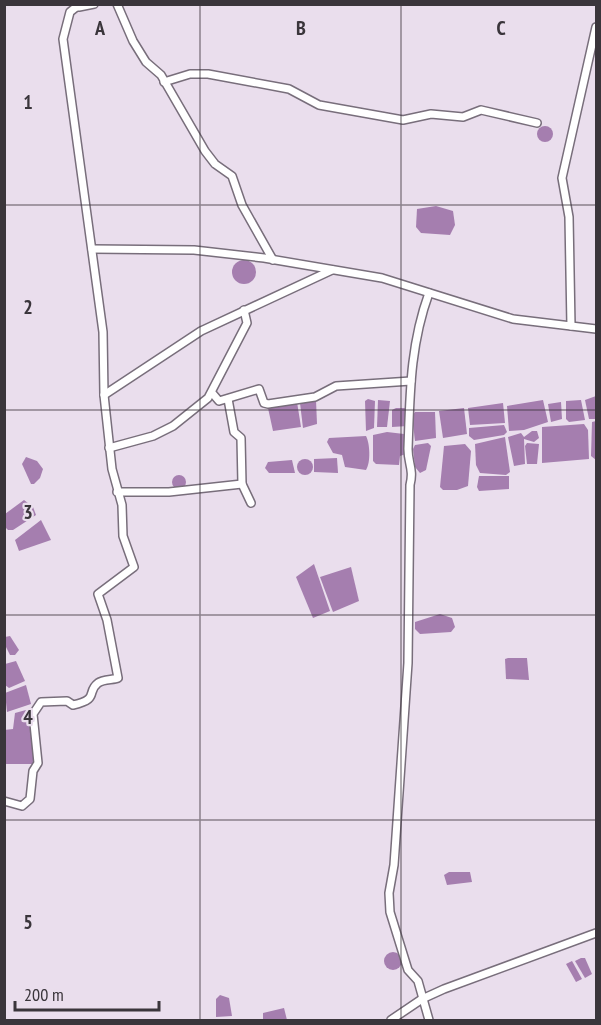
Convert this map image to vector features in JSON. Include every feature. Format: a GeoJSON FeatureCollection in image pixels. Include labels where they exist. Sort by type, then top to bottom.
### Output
{"type":"FeatureCollection","features":[{"type":"Feature","properties":{"kind":"street"},"geometry":{"type":"LineString","coordinates":[[4,801],[22,806],[30,799],[33,771],[38,763],[33,714],[41,702],[67,701],[73,705],[84,702],[93,696],[96,685],[100,682],[118,678],[107,620],[98,594],[134,567],[123,536],[122,506],[117,492],[109,448],[104,394],[103,332],[63,39],[70,12],[79,6],[94,4]]}},
{"type":"Feature","properties":{"kind":"street"},"geometry":{"type":"LineString","coordinates":[[117,4],[146,62],[161,75],[205,151],[215,164],[232,176],[242,205],[273,260]]}},
{"type":"Feature","properties":{"kind":"street"},"geometry":{"type":"LineString","coordinates":[[571,326],[569,217],[562,178],[597,27]]}},
{"type":"Feature","properties":{"kind":"street"},"geometry":{"type":"LineString","coordinates":[[164,82],[190,74],[208,74],[289,89],[319,105],[403,120],[431,114],[463,117],[481,110],[537,123]]}},
{"type":"Feature","properties":{"kind":"street"},"geometry":{"type":"LineString","coordinates":[[92,249],[194,250],[273,260],[382,278],[513,319],[597,329]]}},
{"type":"Feature","properties":{"kind":"street"},"geometry":{"type":"LineString","coordinates":[[104,394],[201,331],[332,270]]}},
{"type":"Feature","properties":{"kind":"street"},"geometry":{"type":"LineString","coordinates":[[429,293],[417,327],[411,381],[408,452],[414,472],[410,485],[408,663],[394,865],[389,893],[390,912],[408,970],[418,981],[429,1020]]}},
{"type":"Feature","properties":{"kind":"street"},"geometry":{"type":"LineString","coordinates":[[109,448],[153,436],[173,426],[213,394],[221,371],[247,323],[244,310]]}},
{"type":"Feature","properties":{"kind":"street"},"geometry":{"type":"LineString","coordinates":[[213,394],[219,401],[259,389],[264,403],[268,404],[315,397],[336,386],[411,381]]}},
{"type":"Feature","properties":{"kind":"street"},"geometry":{"type":"LineString","coordinates":[[228,399],[234,432],[241,438],[242,484],[251,503]]}},
{"type":"Feature","properties":{"kind":"street"},"geometry":{"type":"LineString","coordinates":[[117,492],[169,492],[242,484]]}},
{"type":"Feature","properties":{"kind":"street"},"geometry":{"type":"LineString","coordinates":[[391,1020],[422,999],[597,933]]}},
{"type":"Feature","properties":{"kind":"shaded area"},"geometry":{"type":"Polygon","coordinates":[[[545,126],[551,128],[553,134],[551,140],[545,142],[539,140],[537,134],[539,128],[545,126]]]}},
{"type":"Feature","properties":{"kind":"shaded area"},"geometry":{"type":"Polygon","coordinates":[[[436,206],[453,211],[455,225],[450,235],[421,233],[416,227],[417,209],[436,206]]]}},
{"type":"Feature","properties":{"kind":"shaded area"},"geometry":{"type":"Polygon","coordinates":[[[244,260],[249,261],[255,267],[255,277],[249,283],[244,284],[239,283],[233,277],[232,272],[233,267],[239,261],[244,260]]]}},
{"type":"Feature","properties":{"kind":"shaded area"},"geometry":{"type":"Polygon","coordinates":[[[596,396],[596,419],[589,419],[585,400],[596,396]]]}},
{"type":"Feature","properties":{"kind":"shaded area"},"geometry":{"type":"Polygon","coordinates":[[[368,399],[375,401],[374,428],[366,431],[365,401],[368,399]]]}},
{"type":"Feature","properties":{"kind":"shaded area"},"geometry":{"type":"Polygon","coordinates":[[[316,400],[317,424],[303,428],[300,403],[316,400]]]}},
{"type":"Feature","properties":{"kind":"shaded area"},"geometry":{"type":"Polygon","coordinates":[[[378,400],[390,401],[387,427],[377,427],[378,400]]]}},
{"type":"Feature","properties":{"kind":"shaded area"},"geometry":{"type":"Polygon","coordinates":[[[543,400],[548,422],[524,430],[509,431],[507,406],[543,400]]]}},
{"type":"Feature","properties":{"kind":"shaded area"},"geometry":{"type":"Polygon","coordinates":[[[581,400],[585,420],[569,422],[566,419],[566,401],[581,400]]]}},
{"type":"Feature","properties":{"kind":"shaded area"},"geometry":{"type":"Polygon","coordinates":[[[297,402],[301,427],[273,431],[268,408],[297,402]]]}},
{"type":"Feature","properties":{"kind":"shaded area"},"geometry":{"type":"Polygon","coordinates":[[[561,402],[562,419],[551,422],[548,404],[561,402]]]}},
{"type":"Feature","properties":{"kind":"shaded area"},"geometry":{"type":"Polygon","coordinates":[[[503,403],[505,423],[470,425],[468,408],[503,403]]]}},
{"type":"Feature","properties":{"kind":"shaded area"},"geometry":{"type":"Polygon","coordinates":[[[407,408],[408,426],[392,427],[392,410],[407,408]]]}},
{"type":"Feature","properties":{"kind":"shaded area"},"geometry":{"type":"Polygon","coordinates":[[[464,408],[467,434],[443,438],[439,411],[464,408]]]}},
{"type":"Feature","properties":{"kind":"shaded area"},"geometry":{"type":"Polygon","coordinates":[[[415,412],[435,412],[436,438],[415,441],[412,416],[415,412]]]}},
{"type":"Feature","properties":{"kind":"shaded area"},"geometry":{"type":"Polygon","coordinates":[[[596,421],[596,460],[591,456],[592,422],[596,421]]]}},
{"type":"Feature","properties":{"kind":"shaded area"},"geometry":{"type":"Polygon","coordinates":[[[584,424],[588,430],[589,459],[542,463],[542,427],[584,424]]]}},
{"type":"Feature","properties":{"kind":"shaded area"},"geometry":{"type":"Polygon","coordinates":[[[504,425],[507,432],[504,435],[474,440],[469,436],[469,428],[504,425]]]}},
{"type":"Feature","properties":{"kind":"shaded area"},"geometry":{"type":"Polygon","coordinates":[[[532,431],[537,431],[539,438],[534,442],[524,439],[525,464],[514,466],[508,437],[521,433],[524,437],[532,431]]]}},
{"type":"Feature","properties":{"kind":"shaded area"},"geometry":{"type":"Polygon","coordinates":[[[387,432],[404,434],[406,454],[400,456],[399,465],[376,464],[373,461],[373,435],[387,432]]]}},
{"type":"Feature","properties":{"kind":"shaded area"},"geometry":{"type":"Polygon","coordinates":[[[366,436],[369,463],[366,470],[345,467],[342,455],[333,453],[327,442],[329,438],[366,436]]]}},
{"type":"Feature","properties":{"kind":"shaded area"},"geometry":{"type":"Polygon","coordinates":[[[505,437],[510,472],[506,475],[480,473],[476,465],[475,444],[505,437]]]}},
{"type":"Feature","properties":{"kind":"shaded area"},"geometry":{"type":"Polygon","coordinates":[[[428,443],[431,446],[426,470],[420,473],[415,467],[413,449],[415,445],[428,443]]]}},
{"type":"Feature","properties":{"kind":"shaded area"},"geometry":{"type":"Polygon","coordinates":[[[527,443],[539,444],[537,464],[527,464],[525,446],[527,443]]]}},
{"type":"Feature","properties":{"kind":"shaded area"},"geometry":{"type":"Polygon","coordinates":[[[465,444],[471,451],[468,486],[457,490],[443,490],[440,487],[444,446],[465,444]]]}},
{"type":"Feature","properties":{"kind":"shaded area"},"geometry":{"type":"Polygon","coordinates":[[[26,457],[37,461],[43,469],[40,478],[34,484],[31,484],[22,464],[26,457]]]}},
{"type":"Feature","properties":{"kind":"shaded area"},"geometry":{"type":"Polygon","coordinates":[[[337,458],[338,473],[314,472],[314,459],[337,458]]]}},
{"type":"Feature","properties":{"kind":"shaded area"},"geometry":{"type":"Polygon","coordinates":[[[305,459],[311,461],[313,467],[311,473],[305,475],[299,473],[297,467],[299,461],[305,459]]]}},
{"type":"Feature","properties":{"kind":"shaded area"},"geometry":{"type":"Polygon","coordinates":[[[292,460],[295,473],[269,473],[265,468],[268,462],[292,460]]]}},
{"type":"Feature","properties":{"kind":"shaded area"},"geometry":{"type":"Polygon","coordinates":[[[179,475],[184,477],[186,482],[184,487],[179,489],[174,487],[172,482],[174,477],[179,475]]]}},
{"type":"Feature","properties":{"kind":"shaded area"},"geometry":{"type":"Polygon","coordinates":[[[479,476],[509,476],[509,489],[479,491],[477,487],[479,476]]]}},
{"type":"Feature","properties":{"kind":"shaded area"},"geometry":{"type":"Polygon","coordinates":[[[24,500],[33,507],[36,515],[13,530],[8,530],[5,527],[5,514],[24,500]]]}},
{"type":"Feature","properties":{"kind":"shaded area"},"geometry":{"type":"Polygon","coordinates":[[[41,520],[51,540],[19,551],[15,540],[41,520]]]}},
{"type":"Feature","properties":{"kind":"shaded area"},"geometry":{"type":"Polygon","coordinates":[[[314,564],[330,611],[313,618],[296,577],[314,564]]]}},
{"type":"Feature","properties":{"kind":"shaded area"},"geometry":{"type":"Polygon","coordinates":[[[351,567],[359,601],[333,612],[320,577],[351,567]]]}},
{"type":"Feature","properties":{"kind":"shaded area"},"geometry":{"type":"Polygon","coordinates":[[[440,614],[452,618],[455,627],[451,632],[420,634],[415,629],[415,622],[440,614]]]}},
{"type":"Feature","properties":{"kind":"shaded area"},"geometry":{"type":"Polygon","coordinates":[[[10,636],[19,650],[15,655],[10,655],[5,645],[5,637],[10,636]]]}},
{"type":"Feature","properties":{"kind":"shaded area"},"geometry":{"type":"Polygon","coordinates":[[[527,658],[529,680],[506,679],[505,659],[527,658]]]}},
{"type":"Feature","properties":{"kind":"shaded area"},"geometry":{"type":"Polygon","coordinates":[[[16,661],[25,681],[9,688],[5,685],[5,664],[16,661]]]}},
{"type":"Feature","properties":{"kind":"shaded area"},"geometry":{"type":"Polygon","coordinates":[[[26,685],[31,704],[7,712],[5,693],[26,685]]]}},
{"type":"Feature","properties":{"kind":"shaded area"},"geometry":{"type":"Polygon","coordinates":[[[26,710],[30,712],[35,744],[35,764],[5,764],[4,730],[13,729],[15,713],[26,710]]]}},
{"type":"Feature","properties":{"kind":"shaded area"},"geometry":{"type":"Polygon","coordinates":[[[449,872],[470,872],[472,882],[447,885],[444,875],[449,872]]]}},
{"type":"Feature","properties":{"kind":"shaded area"},"geometry":{"type":"Polygon","coordinates":[[[393,952],[399,955],[402,961],[399,967],[393,970],[387,967],[384,961],[387,955],[393,952]]]}},
{"type":"Feature","properties":{"kind":"shaded area"},"geometry":{"type":"Polygon","coordinates":[[[585,958],[592,974],[585,978],[575,961],[585,958]]]}},
{"type":"Feature","properties":{"kind":"shaded area"},"geometry":{"type":"Polygon","coordinates":[[[572,961],[582,979],[576,982],[566,964],[572,961]]]}},
{"type":"Feature","properties":{"kind":"shaded area"},"geometry":{"type":"Polygon","coordinates":[[[220,995],[229,998],[232,1016],[216,1017],[216,999],[220,995]]]}},
{"type":"Feature","properties":{"kind":"shaded area"},"geometry":{"type":"Polygon","coordinates":[[[284,1008],[287,1020],[263,1020],[263,1013],[284,1008]]]}}]}
